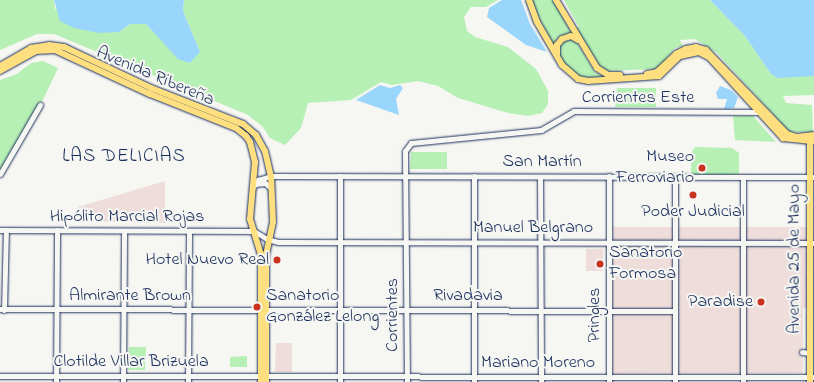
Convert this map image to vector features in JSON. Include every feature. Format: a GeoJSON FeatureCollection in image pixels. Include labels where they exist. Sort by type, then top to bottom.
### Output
{"type":"FeatureCollection","features":[{"type":"Feature","properties":{"kind":"main road"},"geometry":{"type":"LineString","coordinates":[[529,0],[537,22],[557,56],[570,74],[588,81],[659,76],[680,56],[699,52],[709,57],[762,112],[786,134],[812,138]]}},
{"type":"Feature","properties":{"kind":"main road"},"geometry":{"type":"LineString","coordinates":[[556,0],[597,68],[613,75],[657,72],[676,54],[686,49],[696,47],[706,50],[762,112]]}},
{"type":"Feature","properties":{"kind":"main road"},"geometry":{"type":"LineString","coordinates":[[557,56],[557,45],[562,39],[571,36],[580,41]]}},
{"type":"Feature","properties":{"kind":"main road","name":"Avenida Ribereña"},"geometry":{"type":"LineString","coordinates":[[0,66],[31,48],[49,45],[64,47],[150,88],[242,124],[256,135],[262,143],[271,176],[273,222],[270,240],[263,258]]}},
{"type":"Feature","properties":{"kind":"main road","name":"Avenida Ribereña"},"geometry":{"type":"LineString","coordinates":[[0,71],[36,51],[55,50],[150,94],[236,128],[246,136],[252,149],[255,162],[250,219],[260,245],[263,258]]}},
{"type":"Feature","properties":{"kind":"main road","name":"Avenida 25 de Mayo"},"geometry":{"type":"LineString","coordinates":[[811,379],[812,138]]}},
{"type":"Feature","properties":{"kind":"main road"},"geometry":{"type":"LineString","coordinates":[[263,258],[264,379]]}},
{"type":"Feature","properties":{"kind":"street"},"geometry":{"type":"LineString","coordinates":[[0,174],[40,105]]}},
{"type":"Feature","properties":{"kind":"street","name":"Corrientes Este"},"geometry":{"type":"LineString","coordinates":[[406,176],[405,150],[411,143],[541,130],[574,111],[762,112]]}},
{"type":"Feature","properties":{"kind":"street","name":"San Martín"},"geometry":{"type":"LineString","coordinates":[[271,176],[812,177]]}},
{"type":"Feature","properties":{"kind":"street"},"geometry":{"type":"LineString","coordinates":[[253,187],[262,178],[271,176]]}},
{"type":"Feature","properties":{"kind":"street"},"geometry":{"type":"LineString","coordinates":[[340,176],[340,382]]}},
{"type":"Feature","properties":{"kind":"street","name":"Corrientes"},"geometry":{"type":"LineString","coordinates":[[406,176],[407,379]]}},
{"type":"Feature","properties":{"kind":"street"},"geometry":{"type":"LineString","coordinates":[[474,176],[474,380]]}},
{"type":"Feature","properties":{"kind":"street","name":"Pringles"},"geometry":{"type":"LineString","coordinates":[[609,176],[609,379]]}},
{"type":"Feature","properties":{"kind":"street"},"geometry":{"type":"LineString","coordinates":[[540,177],[541,379]]}},
{"type":"Feature","properties":{"kind":"street"},"geometry":{"type":"LineString","coordinates":[[675,177],[675,380]]}},
{"type":"Feature","properties":{"kind":"street"},"geometry":{"type":"LineString","coordinates":[[743,177],[743,380]]}},
{"type":"Feature","properties":{"kind":"street"},"geometry":{"type":"LineString","coordinates":[[253,187],[265,183],[272,188]]}},
{"type":"Feature","properties":{"kind":"street","name":"Hipólito Marcial Rojas"},"geometry":{"type":"LineString","coordinates":[[0,230],[254,231]]}},
{"type":"Feature","properties":{"kind":"street"},"geometry":{"type":"LineString","coordinates":[[2,310],[6,230]]}},
{"type":"Feature","properties":{"kind":"street"},"geometry":{"type":"LineString","coordinates":[[56,379],[57,230]]}},
{"type":"Feature","properties":{"kind":"street"},"geometry":{"type":"LineString","coordinates":[[123,379],[124,231]]}},
{"type":"Feature","properties":{"kind":"street"},"geometry":{"type":"LineString","coordinates":[[188,379],[189,231]]}},
{"type":"Feature","properties":{"kind":"street","name":"Manuel Belgrano"},"geometry":{"type":"LineString","coordinates":[[254,231],[270,240],[340,242],[812,243]]}},
{"type":"Feature","properties":{"kind":"street","name":"Almirante Brown"},"geometry":{"type":"LineString","coordinates":[[2,310],[264,310]]}},
{"type":"Feature","properties":{"kind":"street","name":"Rivadavia"},"geometry":{"type":"LineString","coordinates":[[264,310],[675,311]]}},
{"type":"Feature","properties":{"kind":"street"},"geometry":{"type":"LineString","coordinates":[[802,352],[810,352]]}},
{"type":"Feature","properties":{"kind":"street","name":"Clotilde Villar Brizuela"},"geometry":{"type":"LineString","coordinates":[[0,376],[56,379],[264,379]]}},
{"type":"Feature","properties":{"kind":"street","name":"Mariano Moreno"},"geometry":{"type":"LineString","coordinates":[[264,379],[340,376],[474,380],[811,379]]}},
{"type":"Feature","properties":{"kind":"shaded area"},"geometry":{"type":"Polygon","coordinates":[[[165,181],[165,223],[80,221],[78,207],[165,181]]]}},
{"type":"Feature","properties":{"kind":"shaded area"},"geometry":{"type":"Polygon","coordinates":[[[613,227],[814,227],[814,307],[803,308],[803,373],[613,374],[613,227]]]}},
{"type":"Feature","properties":{"kind":"shaded area","name":"Sanatorio Formosa"},"geometry":{"type":"Polygon","coordinates":[[[586,249],[603,249],[603,271],[586,271],[586,249]]]}},
{"type":"Feature","properties":{"kind":"shaded area"},"geometry":{"type":"Polygon","coordinates":[[[276,343],[292,343],[292,372],[275,372],[276,343]]]}},
{"type":"Feature","properties":{"kind":"green space"},"geometry":{"type":"Polygon","coordinates":[[[0,0],[54,0],[55,9],[119,32],[130,24],[146,24],[155,34],[200,52],[183,11],[184,0],[498,0],[486,7],[471,7],[464,17],[467,31],[475,37],[508,47],[536,69],[548,91],[548,104],[542,113],[528,116],[508,113],[458,98],[438,86],[418,81],[392,85],[381,82],[351,100],[308,103],[301,128],[285,145],[270,138],[263,127],[248,115],[54,34],[37,34],[0,50],[0,0]]]}},
{"type":"Feature","properties":{"kind":"green space"},"geometry":{"type":"Polygon","coordinates":[[[530,0],[553,0],[572,33],[558,38],[553,45],[530,0]]]}},
{"type":"Feature","properties":{"kind":"green space"},"geometry":{"type":"Polygon","coordinates":[[[564,0],[710,0],[745,36],[771,74],[814,76],[814,95],[783,96],[786,103],[812,105],[813,132],[789,132],[717,53],[695,39],[680,40],[683,46],[675,48],[658,69],[606,71],[596,62],[575,29],[579,27],[564,0]]]}},
{"type":"Feature","properties":{"kind":"green space"},"geometry":{"type":"Polygon","coordinates":[[[571,39],[577,43],[595,72],[604,77],[580,77],[568,69],[559,56],[559,46],[564,40],[571,39]]]}},
{"type":"Feature","properties":{"kind":"green space"},"geometry":{"type":"Polygon","coordinates":[[[43,61],[58,68],[32,123],[0,174],[0,80],[17,74],[31,63],[43,61]]]}},
{"type":"Feature","properties":{"kind":"green space"},"geometry":{"type":"Polygon","coordinates":[[[617,88],[656,88],[656,107],[615,107],[617,88]]]}},
{"type":"Feature","properties":{"kind":"green space"},"geometry":{"type":"Polygon","coordinates":[[[733,116],[753,116],[776,142],[735,140],[733,116]]]}},
{"type":"Feature","properties":{"kind":"green space"},"geometry":{"type":"Polygon","coordinates":[[[695,147],[732,148],[739,153],[739,177],[691,177],[691,153],[695,147]]]}},
{"type":"Feature","properties":{"kind":"green space"},"geometry":{"type":"Polygon","coordinates":[[[411,152],[447,152],[447,169],[410,169],[411,152]]]}},
{"type":"Feature","properties":{"kind":"green space"},"geometry":{"type":"Polygon","coordinates":[[[813,177],[814,382],[813,382],[813,177]]]}},
{"type":"Feature","properties":{"kind":"green space"},"geometry":{"type":"Polygon","coordinates":[[[129,347],[146,347],[145,370],[128,370],[129,347]]]}},
{"type":"Feature","properties":{"kind":"green space"},"geometry":{"type":"Polygon","coordinates":[[[247,356],[247,367],[230,367],[230,357],[247,356]]]}},
{"type":"Feature","properties":{"kind":"water"},"geometry":{"type":"Polygon","coordinates":[[[54,0],[184,0],[183,11],[200,52],[190,63],[178,59],[146,24],[130,24],[119,32],[99,33],[74,28],[60,21],[54,0]]]}},
{"type":"Feature","properties":{"kind":"water"},"geometry":{"type":"Polygon","coordinates":[[[502,0],[521,0],[530,24],[547,52],[526,45],[487,17],[489,8],[502,0]]]}},
{"type":"Feature","properties":{"kind":"water"},"geometry":{"type":"Polygon","coordinates":[[[710,0],[814,0],[814,76],[778,78],[771,74],[745,36],[710,0]]]}},
{"type":"Feature","properties":{"kind":"water"},"geometry":{"type":"Polygon","coordinates":[[[380,85],[390,88],[400,85],[403,88],[396,99],[399,115],[356,100],[380,85]]]}},
{"type":"Feature","properties":{"kind":"water"},"geometry":{"type":"Polygon","coordinates":[[[720,86],[731,90],[738,97],[734,108],[724,109],[727,99],[718,99],[716,93],[720,86]]]}},
{"type":"Feature","properties":{"kind":"place","name":"Museo Ferroviario"},"geometry":{"type":"Point","coordinates":[702,168]}},
{"type":"Feature","properties":{"kind":"place","name":"Poder Judicial"},"geometry":{"type":"Point","coordinates":[693,195]}},
{"type":"Feature","properties":{"kind":"place","name":"Hotel Nuevo Real"},"geometry":{"type":"Point","coordinates":[277,260]}},
{"type":"Feature","properties":{"kind":"place","name":"Sanatorio Formosa"},"geometry":{"type":"Point","coordinates":[600,264]}},
{"type":"Feature","properties":{"kind":"place","name":"Paradise"},"geometry":{"type":"Point","coordinates":[761,302]}},
{"type":"Feature","properties":{"kind":"place","name":"Sanatorio González Lelong"},"geometry":{"type":"Point","coordinates":[257,307]}},
{"type":"Feature","properties":{"kind":"district","name":"LAS DELICIAS"},"geometry":{"type":"Point","coordinates":[124,157]}}]}
